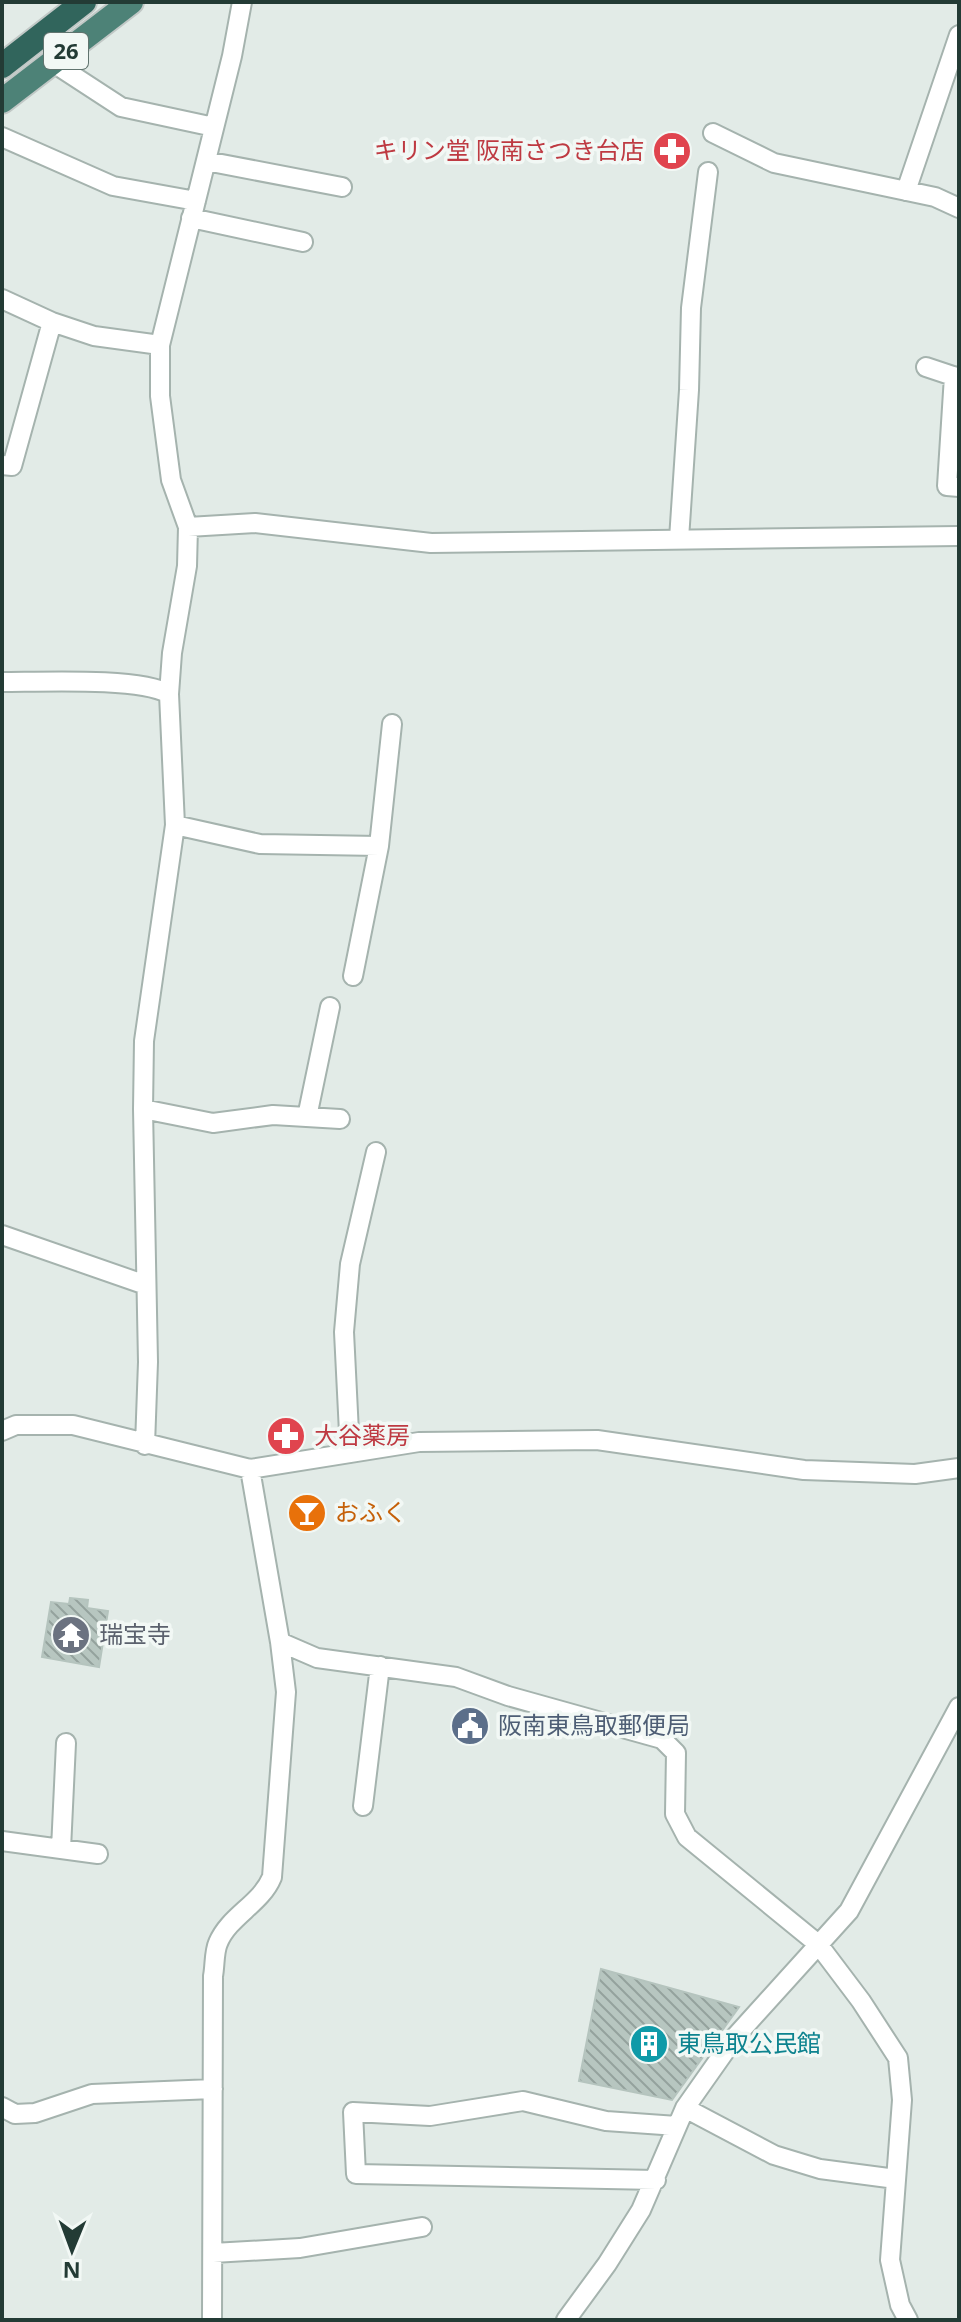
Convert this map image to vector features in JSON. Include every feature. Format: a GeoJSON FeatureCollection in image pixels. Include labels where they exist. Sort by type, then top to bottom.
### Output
{"type":"FeatureCollection","features":[{"type":"Feature","properties":{"kind":"highway","name":"26"},"geometry":{"type":"LineString","coordinates":[[2,66],[84,2]]}},
{"type":"Feature","properties":{"kind":"highway","name":"26"},"geometry":{"type":"LineString","coordinates":[[2,101],[131,2]]}},
{"type":"Feature","properties":{"kind":"street"},"geometry":{"type":"LineString","coordinates":[[145,1445],[148,1362],[144,1041],[175,825],[169,694],[172,653],[187,566],[188,527],[171,480],[160,396],[160,345],[232,56],[242,2]]}},
{"type":"Feature","properties":{"kind":"street"},"geometry":{"type":"LineString","coordinates":[[906,191],[959,35]]}},
{"type":"Feature","properties":{"kind":"street"},"geometry":{"type":"LineString","coordinates":[[52,62],[121,107],[214,127]]}},
{"type":"Feature","properties":{"kind":"street"},"geometry":{"type":"LineString","coordinates":[[713,133],[774,163],[935,197],[959,208]]}},
{"type":"Feature","properties":{"kind":"street"},"geometry":{"type":"LineString","coordinates":[[2,137],[113,186],[303,242]]}},
{"type":"Feature","properties":{"kind":"street"},"geometry":{"type":"LineString","coordinates":[[206,161],[342,187]]}},
{"type":"Feature","properties":{"kind":"street"},"geometry":{"type":"LineString","coordinates":[[679,539],[691,308],[708,172]]}},
{"type":"Feature","properties":{"kind":"street"},"geometry":{"type":"LineString","coordinates":[[2,299],[52,322],[94,336],[160,345]]}},
{"type":"Feature","properties":{"kind":"street"},"geometry":{"type":"LineString","coordinates":[[2,465],[12,466],[52,322]]}},
{"type":"Feature","properties":{"kind":"street"},"geometry":{"type":"LineString","coordinates":[[926,367],[956,377],[947,486],[959,487]]}},
{"type":"Feature","properties":{"kind":"street"},"geometry":{"type":"LineString","coordinates":[[188,527],[255,523],[431,543],[959,536]]}},
{"type":"Feature","properties":{"kind":"street"},"geometry":{"type":"LineString","coordinates":[[2,682],[102,683],[158,688],[169,694]]}},
{"type":"Feature","properties":{"kind":"street"},"geometry":{"type":"LineString","coordinates":[[353,976],[379,846],[392,724]]}},
{"type":"Feature","properties":{"kind":"street"},"geometry":{"type":"LineString","coordinates":[[175,825],[260,844],[379,846]]}},
{"type":"Feature","properties":{"kind":"street"},"geometry":{"type":"LineString","coordinates":[[307,1117],[330,1007]]}},
{"type":"Feature","properties":{"kind":"street"},"geometry":{"type":"LineString","coordinates":[[143,1109],[213,1123],[273,1115],[340,1119]]}},
{"type":"Feature","properties":{"kind":"street"},"geometry":{"type":"LineString","coordinates":[[350,1453],[344,1332],[350,1264],[376,1152]]}},
{"type":"Feature","properties":{"kind":"street"},"geometry":{"type":"LineString","coordinates":[[2,1235],[146,1285]]}},
{"type":"Feature","properties":{"kind":"street"},"geometry":{"type":"LineString","coordinates":[[2,1431],[16,1425],[73,1425],[250,1469],[419,1442],[597,1440],[804,1470],[915,1474],[959,1468]]}},
{"type":"Feature","properties":{"kind":"street"},"geometry":{"type":"LineString","coordinates":[[212,2320],[213,1976],[218,1943],[233,1923],[266,1892],[272,1877],[286,1692],[250,1469]]}},
{"type":"Feature","properties":{"kind":"street"},"geometry":{"type":"LineString","coordinates":[[280,1642],[317,1658],[456,1677],[508,1696],[662,1739],[676,1753],[675,1814],[687,1837],[818,1944],[861,2001],[898,2058],[902,2100],[890,2260],[900,2305],[908,2320]]}},
{"type":"Feature","properties":{"kind":"street"},"geometry":{"type":"LineString","coordinates":[[363,1806],[380,1666]]}},
{"type":"Feature","properties":{"kind":"street"},"geometry":{"type":"LineString","coordinates":[[566,2320],[641,2210],[685,2108],[735,2037],[849,1911],[959,1707]]}},
{"type":"Feature","properties":{"kind":"street"},"geometry":{"type":"LineString","coordinates":[[61,1849],[66,1743]]}},
{"type":"Feature","properties":{"kind":"street"},"geometry":{"type":"LineString","coordinates":[[2,1841],[98,1854]]}},
{"type":"Feature","properties":{"kind":"street"},"geometry":{"type":"LineString","coordinates":[[2,2107],[15,2114],[35,2113],[92,2094],[213,2089]]}},
{"type":"Feature","properties":{"kind":"street"},"geometry":{"type":"LineString","coordinates":[[656,2180],[356,2174],[353,2112],[430,2116],[523,2101],[606,2121],[677,2126]]}},
{"type":"Feature","properties":{"kind":"street"},"geometry":{"type":"LineString","coordinates":[[685,2108],[774,2155],[820,2169],[896,2179]]}},
{"type":"Feature","properties":{"kind":"street"},"geometry":{"type":"LineString","coordinates":[[213,2253],[300,2248],[422,2227]]}},
{"type":"Feature","properties":{"kind":"building"},"geometry":{"type":"Polygon","coordinates":[[[70,1598],[88,1600],[87,1608],[108,1611],[99,1667],[42,1657],[51,1602],[69,1604],[70,1598]]]}},
{"type":"Feature","properties":{"kind":"building","name":"東鳥取公民館"},"geometry":{"type":"Polygon","coordinates":[[[601,1969],[739,2007],[672,2100],[579,2081],[601,1969]]]}},
{"type":"Feature","properties":{"kind":"place","name":"キリン堂 阪南さつき台店"},"geometry":{"type":"Point","coordinates":[672,151]}},
{"type":"Feature","properties":{"kind":"place","name":"大谷薬房"},"geometry":{"type":"Point","coordinates":[286,1436]}},
{"type":"Feature","properties":{"kind":"place","name":"おふく"},"geometry":{"type":"Point","coordinates":[307,1513]}},
{"type":"Feature","properties":{"kind":"place","name":"瑞宝寺"},"geometry":{"type":"Point","coordinates":[71,1635]}},
{"type":"Feature","properties":{"kind":"place","name":"阪南東鳥取郵便局"},"geometry":{"type":"Point","coordinates":[470,1726]}},
{"type":"Feature","properties":{"kind":"place","name":"東鳥取公民館"},"geometry":{"type":"Point","coordinates":[649,2044]}}]}
